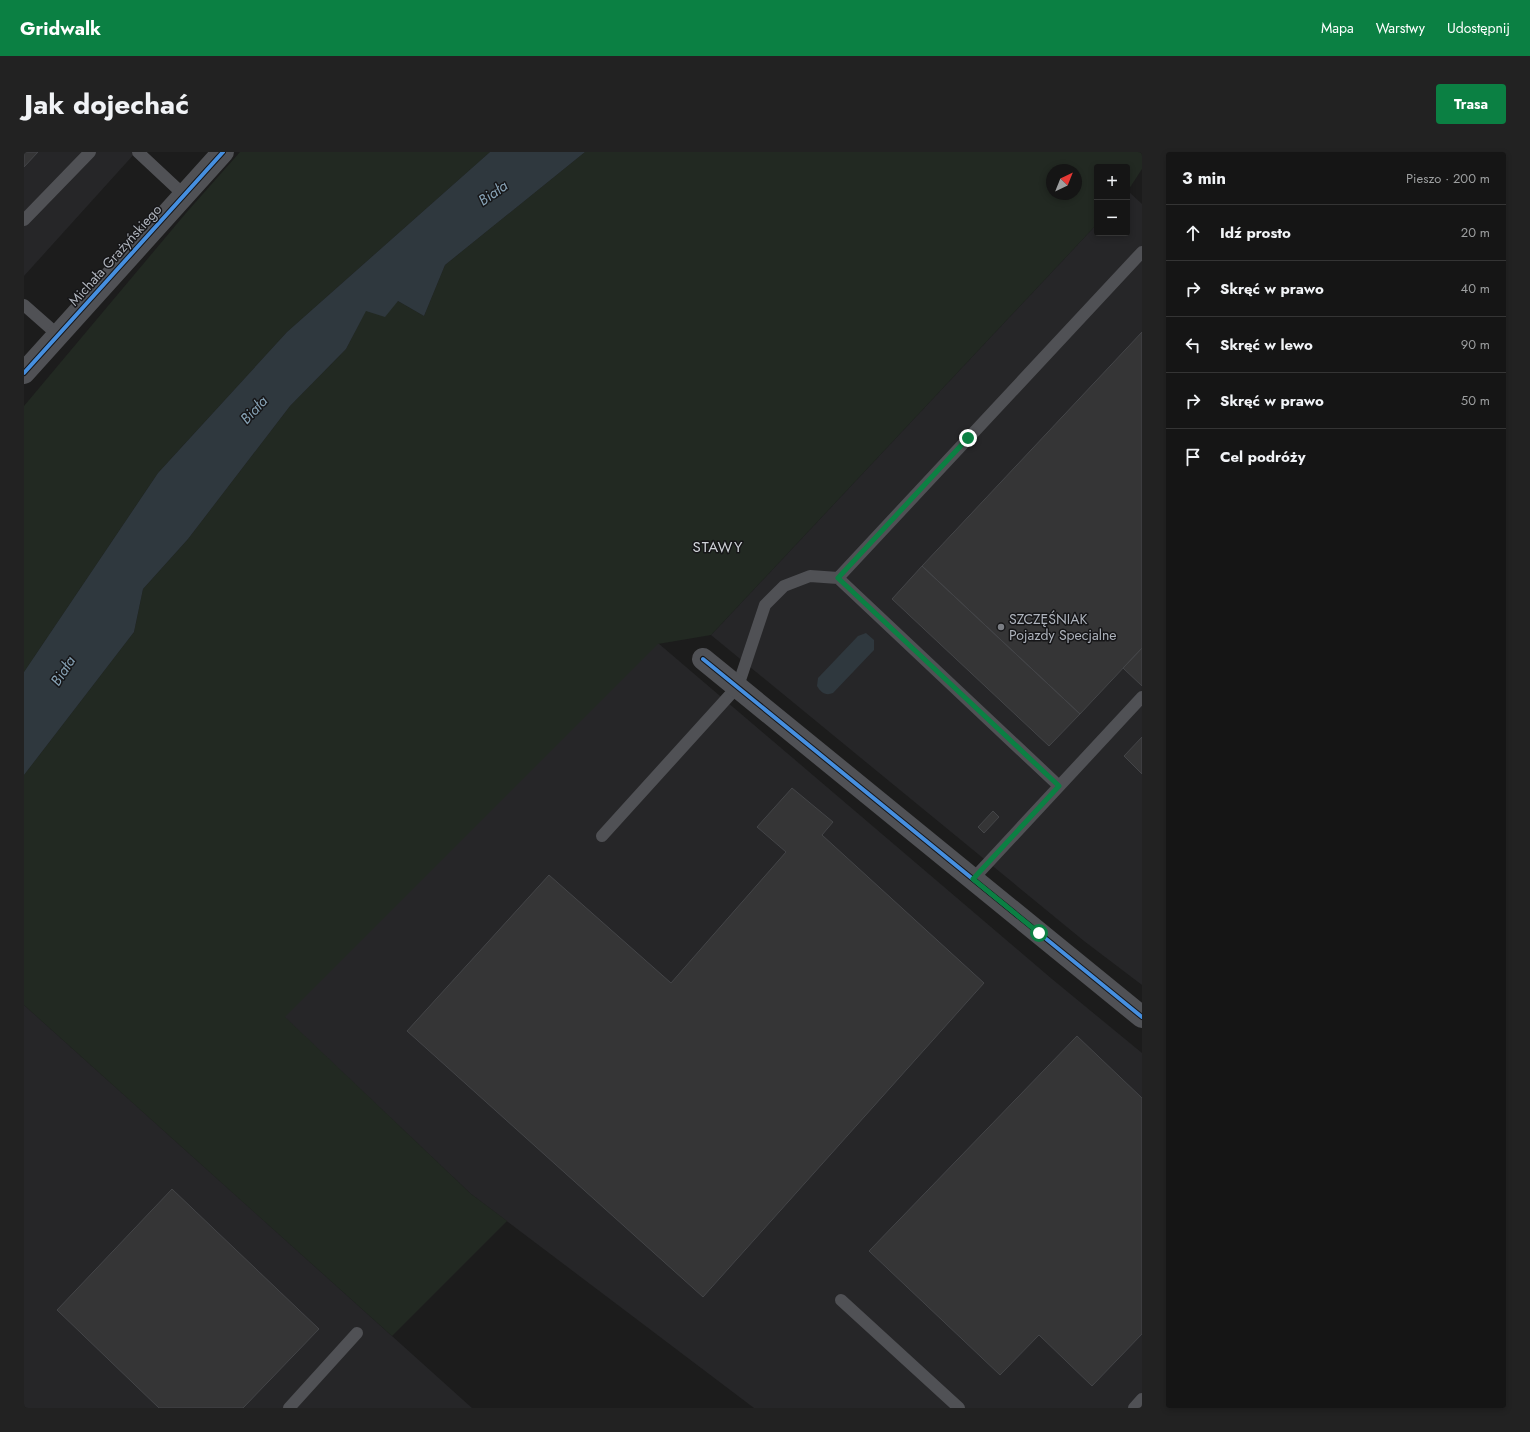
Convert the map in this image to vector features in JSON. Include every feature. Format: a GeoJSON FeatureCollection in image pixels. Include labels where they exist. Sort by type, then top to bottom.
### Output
{"type":"FeatureCollection","features":[{"type":"Feature","properties":{"kind":"street","name":"Michała Grażyńskiego"},"geometry":{"type":"LineString","coordinates":[[24,373],[223,152]]}},
{"type":"Feature","properties":{"kind":"street"},"geometry":{"type":"LineString","coordinates":[[703,659],[1142,1017]]}},
{"type":"Feature","properties":{"kind":"lane"},"geometry":{"type":"LineString","coordinates":[[24,220],[90,152]]}},
{"type":"Feature","properties":{"kind":"lane"},"geometry":{"type":"LineString","coordinates":[[138,152],[184,195]]}},
{"type":"Feature","properties":{"kind":"lane"},"geometry":{"type":"LineString","coordinates":[[838,578],[1142,252]]}},
{"type":"Feature","properties":{"kind":"lane"},"geometry":{"type":"LineString","coordinates":[[24,304],[58,335]]}},
{"type":"Feature","properties":{"kind":"lane"},"geometry":{"type":"LineString","coordinates":[[602,836],[738,686],[765,606],[784,586],[810,576],[838,578],[1059,786]]}},
{"type":"Feature","properties":{"kind":"lane"},"geometry":{"type":"LineString","coordinates":[[973,879],[1142,697]]}},
{"type":"Feature","properties":{"kind":"lane"},"geometry":{"type":"LineString","coordinates":[[841,1300],[959,1408]]}},
{"type":"Feature","properties":{"kind":"lane"},"geometry":{"type":"LineString","coordinates":[[288,1408],[357,1333]]}},
{"type":"Feature","properties":{"kind":"lane"},"geometry":{"type":"LineString","coordinates":[[1134,1408],[1142,1399]]}},
{"type":"Feature","properties":{"kind":"shaded area"},"geometry":{"type":"Polygon","coordinates":[[[24,152],[136,152],[24,276],[24,152]]]}},
{"type":"Feature","properties":{"kind":"shaded area"},"geometry":{"type":"Polygon","coordinates":[[[240,152],[490,152],[287,332],[158,473],[24,672],[24,406],[186,213],[240,152]]]}},
{"type":"Feature","properties":{"kind":"shaded area"},"geometry":{"type":"Polygon","coordinates":[[[585,152],[1142,152],[1142,169],[1130,187],[1130,164],[1094,164],[1094,227],[711,635],[658,644],[285,1017],[471,1194],[507,1221],[392,1336],[24,1005],[24,775],[134,632],[143,589],[188,539],[290,406],[346,349],[366,310],[398,301],[424,316],[445,265],[585,152]]]}},
{"type":"Feature","properties":{"kind":"shaded area","name":"SZCZĘŚNIAK Pojazdy Specjalne"},"geometry":{"type":"Polygon","coordinates":[[[1130,193],[1142,204],[1142,985],[1084,941],[711,635],[1094,227],[1094,236],[1130,236],[1130,193]]]}},
{"type":"Feature","properties":{"kind":"shaded area"},"geometry":{"type":"Polygon","coordinates":[[[658,643],[1052,979],[1142,1053],[1142,1408],[754,1408],[471,1194],[284,1017],[658,643]]]}},
{"type":"Feature","properties":{"kind":"shaded area"},"geometry":{"type":"Polygon","coordinates":[[[24,1005],[202,1165],[472,1408],[24,1408],[24,1005]]]}},
{"type":"Feature","properties":{"kind":"water","name":"Biała"},"geometry":{"type":"Polygon","coordinates":[[[490,152],[585,152],[445,265],[424,316],[398,301],[385,317],[366,311],[346,349],[290,406],[188,539],[143,589],[134,632],[24,775],[24,672],[158,473],[287,332],[490,152]]]}},
{"type":"Feature","properties":{"kind":"water"},"geometry":{"type":"Polygon","coordinates":[[[866,633],[874,640],[874,650],[833,693],[826,694],[822,692],[817,686],[818,678],[858,636],[866,633]]]}},
{"type":"Feature","properties":{"kind":"building"},"geometry":{"type":"Polygon","coordinates":[[[24,152],[38,152],[24,167],[24,152]]]}},
{"type":"Feature","properties":{"kind":"building"},"geometry":{"type":"Polygon","coordinates":[[[1142,332],[1142,648],[1080,714],[922,566],[1142,332]]]}},
{"type":"Feature","properties":{"kind":"building"},"geometry":{"type":"Polygon","coordinates":[[[922,566],[1080,714],[1049,746],[892,599],[922,566]]]}},
{"type":"Feature","properties":{"kind":"building"},"geometry":{"type":"Polygon","coordinates":[[[1142,648],[1142,686],[1123,668],[1142,648]]]}},
{"type":"Feature","properties":{"kind":"building"},"geometry":{"type":"Polygon","coordinates":[[[1142,737],[1142,774],[1124,756],[1142,737]]]}},
{"type":"Feature","properties":{"kind":"building"},"geometry":{"type":"Polygon","coordinates":[[[792,788],[833,822],[822,835],[984,983],[703,1297],[407,1031],[549,875],[671,983],[786,852],[757,827],[792,788]]]}},
{"type":"Feature","properties":{"kind":"building"},"geometry":{"type":"Polygon","coordinates":[[[993,811],[999,817],[984,833],[978,827],[993,811]]]}},
{"type":"Feature","properties":{"kind":"building"},"geometry":{"type":"Polygon","coordinates":[[[1077,1036],[1142,1098],[1142,1334],[1092,1386],[1039,1335],[1000,1375],[869,1251],[1077,1036]]]}},
{"type":"Feature","properties":{"kind":"building"},"geometry":{"type":"Polygon","coordinates":[[[172,1189],[319,1329],[243,1408],[159,1408],[57,1310],[172,1189]]]}},
{"type":"Feature","properties":{"kind":"cycle path"},"geometry":{"type":"LineString","coordinates":[[24,373],[223,152]]}},
{"type":"Feature","properties":{"kind":"cycle path"},"geometry":{"type":"LineString","coordinates":[[703,659],[1142,1017]]}},
{"type":"Feature","properties":{"kind":"place","name":"SZCZĘŚNIAK Pojazdy Specjalne"},"geometry":{"type":"Point","coordinates":[1001,627]}},
{"type":"Feature","properties":{"kind":"district","name":"STAWY"},"geometry":{"type":"Point","coordinates":[718,547]}},
{"type":"Feature","properties":{"kind":"route"},"geometry":{"type":"LineString","coordinates":[[968,438],[838,578],[1059,786],[973,879],[1039,933]]}}]}
